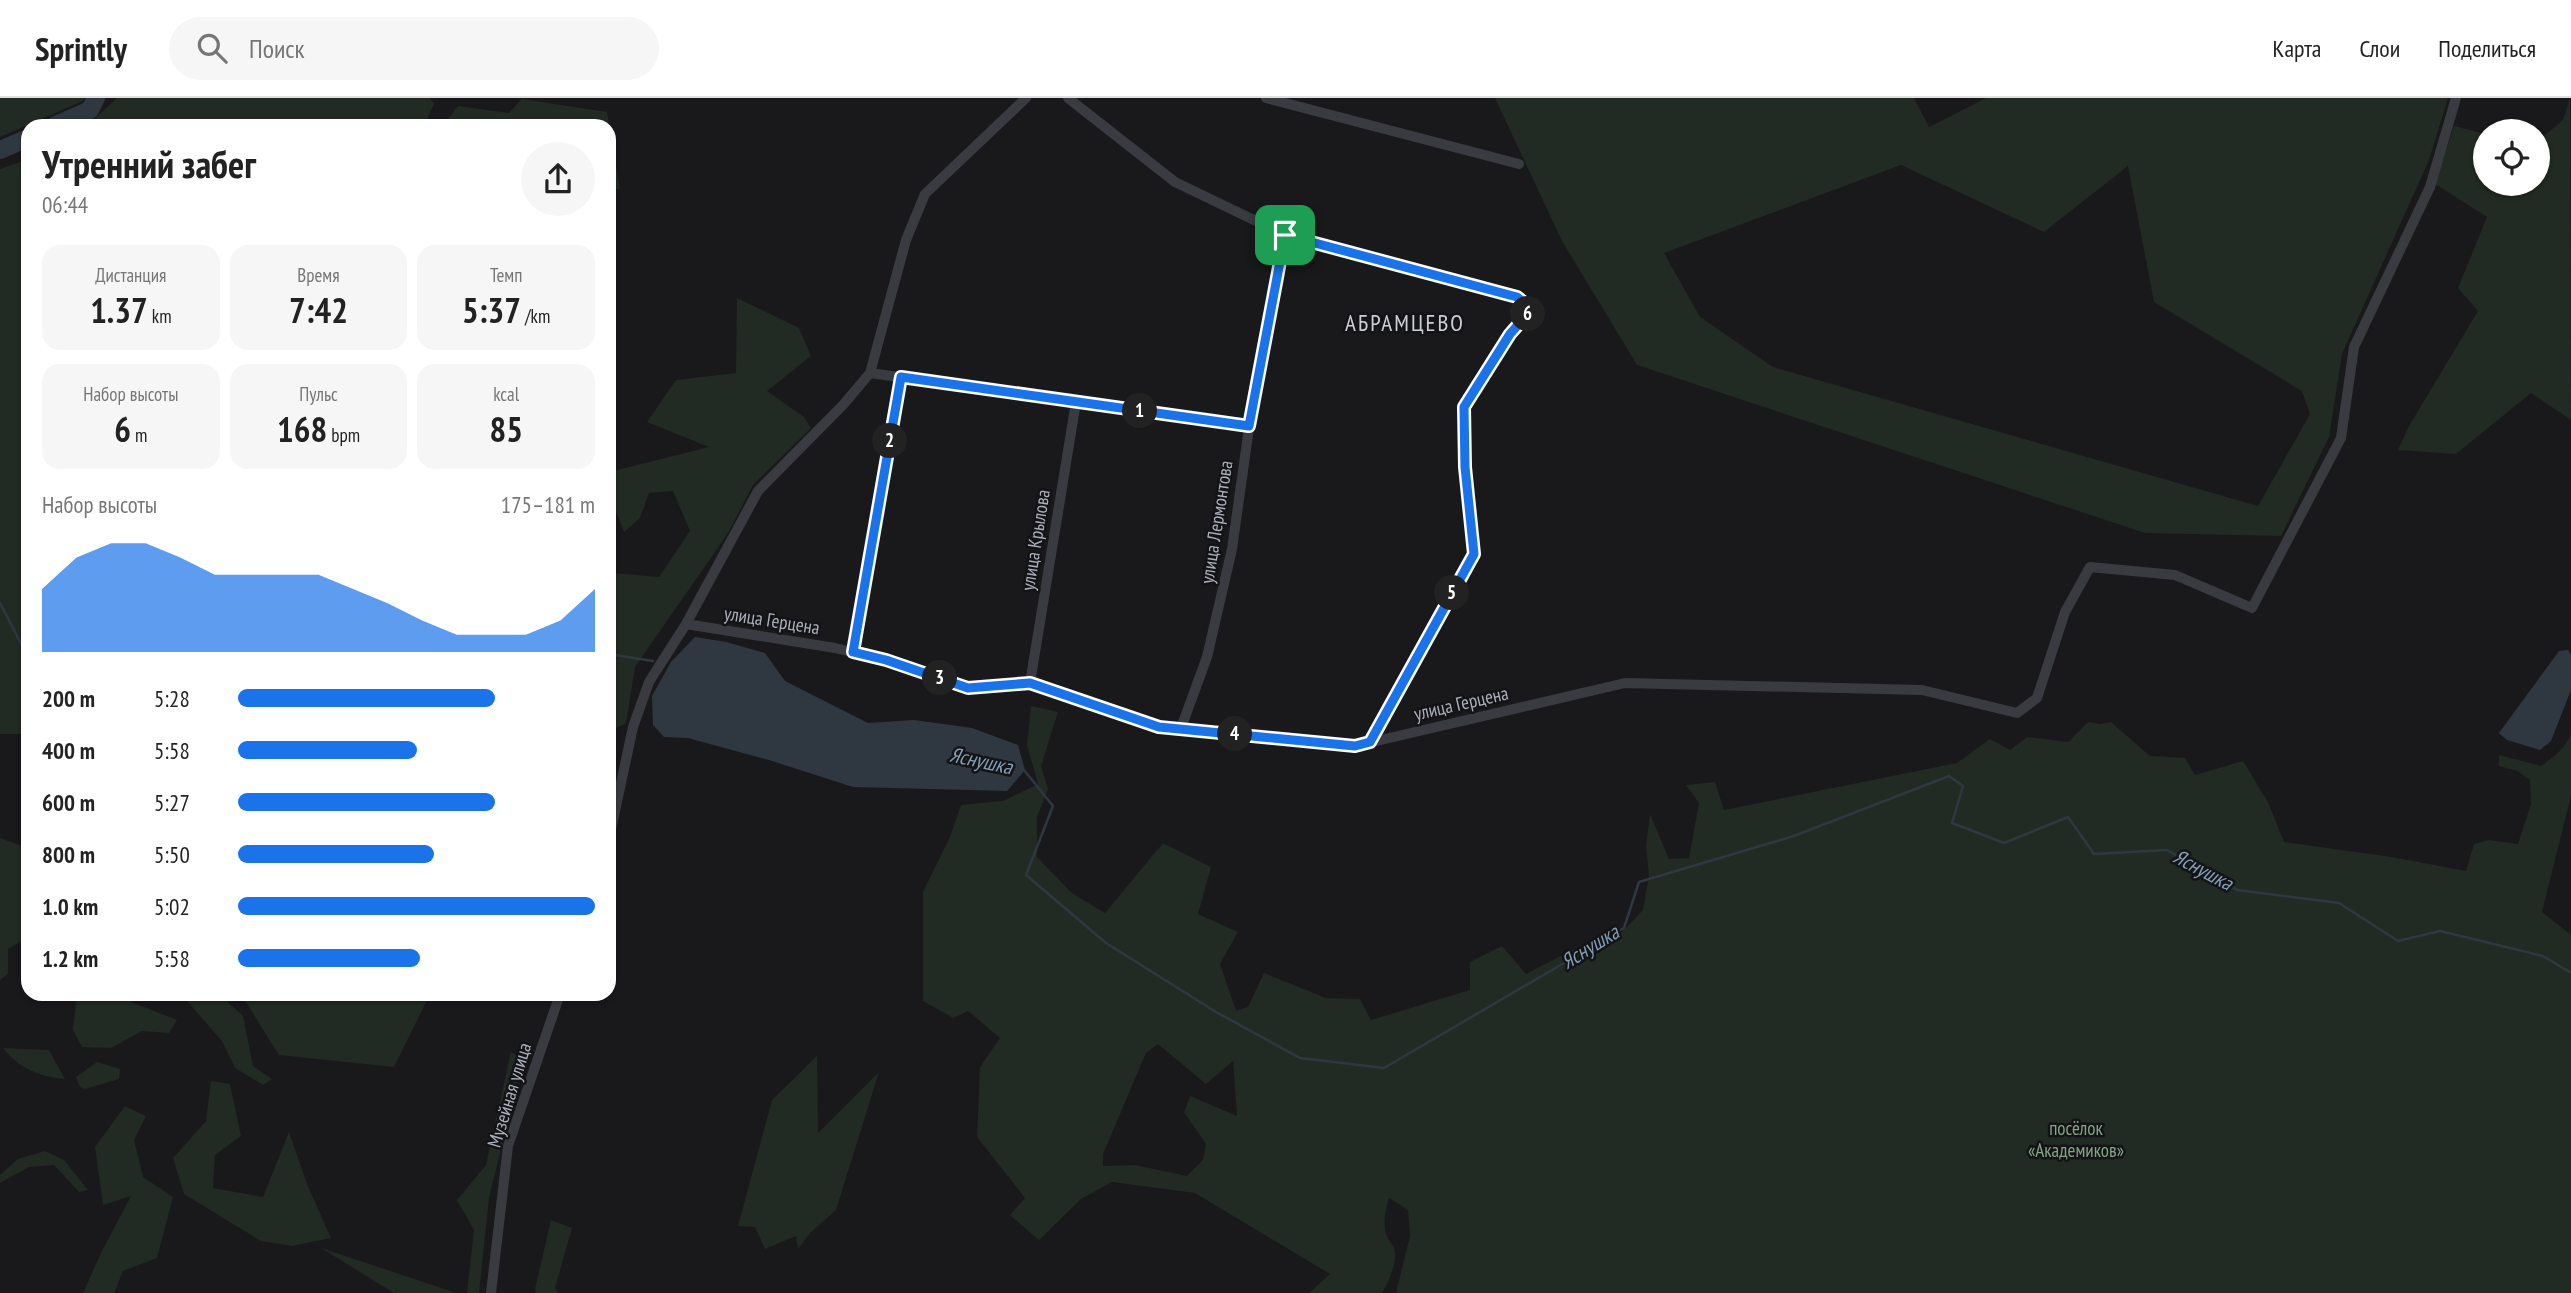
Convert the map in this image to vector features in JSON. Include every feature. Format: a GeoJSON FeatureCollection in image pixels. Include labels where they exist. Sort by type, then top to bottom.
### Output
{"type":"FeatureCollection","features":[{"type":"Feature","properties":{"kind":"street"},"geometry":{"type":"LineString","coordinates":[[616,808],[634,727],[649,682],[686,624],[758,491],[843,405],[870,373],[906,240],[925,194],[1026,98]]}},
{"type":"Feature","properties":{"kind":"street"},"geometry":{"type":"LineString","coordinates":[[1068,98],[1175,182],[1285,235],[1517,297],[1532,309],[1510,334],[1464,407],[1465,467],[1474,554],[1370,742]]}},
{"type":"Feature","properties":{"kind":"street"},"geometry":{"type":"LineString","coordinates":[[1266,98],[1519,164]]}},
{"type":"Feature","properties":{"kind":"street","name":"улица Герцена"},"geometry":{"type":"LineString","coordinates":[[686,624],[853,652],[886,660],[968,688],[1030,683],[1159,727],[1355,746],[1625,684],[1922,690],[2017,713],[2038,698],[2064,612],[2090,567],[2175,575],[2252,608],[2341,438],[2354,347],[2430,187],[2456,98]]}},
{"type":"Feature","properties":{"kind":"street","name":"улица Лермонтова"},"geometry":{"type":"LineString","coordinates":[[1181,728],[1207,657],[1232,549],[1249,426],[1285,235]]}},
{"type":"Feature","properties":{"kind":"street"},"geometry":{"type":"LineString","coordinates":[[870,373],[1249,426]]}},
{"type":"Feature","properties":{"kind":"street"},"geometry":{"type":"LineString","coordinates":[[853,652],[901,377]]}},
{"type":"Feature","properties":{"kind":"street","name":"улица Крылова"},"geometry":{"type":"LineString","coordinates":[[1030,683],[1076,402]]}},
{"type":"Feature","properties":{"kind":"street","name":"Музейная улица"},"geometry":{"type":"LineString","coordinates":[[491,1293],[508,1146],[559,1001]]}},
{"type":"Feature","properties":{"kind":"green space"},"geometry":{"type":"Polygon","coordinates":[[[0,98],[85,98],[42,119],[21,119],[21,128],[0,137],[0,98]]]}},
{"type":"Feature","properties":{"kind":"green space"},"geometry":{"type":"Polygon","coordinates":[[[117,98],[430,98],[434,104],[427,119],[94,119],[117,98]]]}},
{"type":"Feature","properties":{"kind":"green space"},"geometry":{"type":"Polygon","coordinates":[[[1495,98],[1914,98],[1929,127],[1986,98],[2448,98],[2429,160],[2342,354],[2329,437],[2281,536],[2145,533],[1637,365],[1562,241],[1495,98]],[[1901,165],[1664,253],[1700,317],[1773,367],[2258,506],[2310,414],[2302,391],[2154,302],[2128,166],[2044,232],[1901,165]]]}},
{"type":"Feature","properties":{"kind":"green space"},"geometry":{"type":"Polygon","coordinates":[[[2570,98],[2571,420],[2531,393],[2456,454],[2398,450],[2409,426],[2478,311],[2458,288],[2487,217],[2435,184],[2454,126],[2473,131],[2473,196],[2550,196],[2550,131],[2563,120],[2570,98]]]}},
{"type":"Feature","properties":{"kind":"green space"},"geometry":{"type":"Polygon","coordinates":[[[522,99],[607,112],[608,119],[448,119],[458,106],[509,113],[522,99]]]}},
{"type":"Feature","properties":{"kind":"green space"},"geometry":{"type":"Polygon","coordinates":[[[21,162],[21,734],[0,734],[0,169],[21,162]]]}},
{"type":"Feature","properties":{"kind":"green space"},"geometry":{"type":"Polygon","coordinates":[[[616,165],[620,189],[616,189],[616,165]]]}},
{"type":"Feature","properties":{"kind":"green space"},"geometry":{"type":"Polygon","coordinates":[[[737,298],[799,328],[811,356],[767,391],[804,417],[811,428],[753,485],[728,533],[635,667],[626,723],[616,728],[616,573],[659,577],[690,531],[673,491],[649,493],[640,518],[624,532],[616,512],[616,470],[709,447],[647,422],[676,380],[736,373],[737,298]]]}},
{"type":"Feature","properties":{"kind":"green space","name":"посёлок «Академиков»"},"geometry":{"type":"Polygon","coordinates":[[[1031,706],[1058,712],[1041,766],[1048,789],[1037,817],[1037,857],[1072,893],[1105,913],[1163,843],[1211,867],[1198,914],[1238,932],[1220,964],[1236,1011],[1248,1007],[1264,973],[1326,998],[1360,999],[1371,1020],[1470,990],[1470,962],[1502,946],[1526,974],[1580,946],[1622,932],[1643,910],[1649,876],[1646,846],[1650,814],[1669,859],[1689,858],[1699,803],[1686,785],[1715,782],[1724,810],[1957,763],[1990,739],[2010,750],[2027,737],[2068,742],[2088,722],[2111,722],[2150,756],[2185,758],[2195,775],[2243,761],[2268,802],[2284,842],[2392,857],[2466,871],[2474,844],[2489,840],[2518,844],[2531,804],[2530,780],[2517,771],[2499,766],[2499,755],[2541,766],[2563,748],[2571,733],[2571,796],[2542,912],[2571,935],[2571,1293],[1396,1293],[1410,1236],[1408,1210],[1389,1198],[1385,1227],[1395,1250],[1395,1261],[1382,1293],[1309,1293],[1330,1274],[1195,1193],[1112,1182],[1081,1199],[1039,1240],[1010,1215],[1025,1198],[977,1137],[980,1067],[1000,1038],[968,1011],[953,1018],[923,1001],[923,892],[950,837],[961,805],[1003,801],[1038,784],[1027,745],[1031,706]],[[1158,1044],[1146,1053],[1103,1154],[1103,1166],[1135,1165],[1187,1176],[1203,1160],[1206,1144],[1184,1112],[1190,1096],[1237,1116],[1233,1061],[1206,1084],[1158,1044]]]}},
{"type":"Feature","properties":{"kind":"green space"},"geometry":{"type":"Polygon","coordinates":[[[0,838],[21,846],[21,941],[8,949],[8,974],[0,980],[0,838]]]}},
{"type":"Feature","properties":{"kind":"green space"},"geometry":{"type":"Polygon","coordinates":[[[76,1001],[129,1001],[177,1020],[169,1033],[142,1031],[111,1048],[82,1047],[73,1030],[76,1001]]]}},
{"type":"Feature","properties":{"kind":"green space"},"geometry":{"type":"Polygon","coordinates":[[[187,1001],[227,1001],[243,1016],[253,1066],[272,1079],[263,1085],[235,1068],[222,1041],[187,1001]]]}},
{"type":"Feature","properties":{"kind":"green space"},"geometry":{"type":"Polygon","coordinates":[[[245,1001],[427,1001],[394,1067],[279,1055],[245,1001]]]}},
{"type":"Feature","properties":{"kind":"green space"},"geometry":{"type":"Polygon","coordinates":[[[3,1048],[49,1050],[65,1079],[30,1070],[3,1048]]]}},
{"type":"Feature","properties":{"kind":"green space"},"geometry":{"type":"Polygon","coordinates":[[[511,1052],[523,1059],[489,1198],[479,1293],[467,1293],[474,1230],[457,1200],[486,1165],[511,1052]]]}},
{"type":"Feature","properties":{"kind":"green space"},"geometry":{"type":"Polygon","coordinates":[[[817,1056],[818,1133],[879,1072],[836,1210],[810,1233],[798,1249],[796,1236],[765,1249],[755,1227],[738,1226],[772,1100],[817,1056]]]}},
{"type":"Feature","properties":{"kind":"green space"},"geometry":{"type":"Polygon","coordinates":[[[97,1062],[120,1069],[119,1079],[85,1089],[80,1087],[76,1077],[97,1062]]]}},
{"type":"Feature","properties":{"kind":"green space"},"geometry":{"type":"Polygon","coordinates":[[[211,1081],[230,1084],[241,1136],[215,1155],[213,1188],[263,1197],[289,1132],[307,1184],[331,1238],[292,1246],[261,1241],[184,1194],[173,1158],[206,1121],[211,1081]]]}},
{"type":"Feature","properties":{"kind":"green space"},"geometry":{"type":"Polygon","coordinates":[[[125,1106],[146,1116],[134,1140],[143,1177],[173,1197],[157,1258],[123,1271],[114,1293],[83,1293],[131,1196],[103,1205],[95,1147],[125,1106]]]}},
{"type":"Feature","properties":{"kind":"green space"},"geometry":{"type":"Polygon","coordinates":[[[45,1151],[64,1160],[88,1190],[79,1192],[54,1165],[29,1167],[0,1183],[0,1175],[18,1159],[45,1151]]]}},
{"type":"Feature","properties":{"kind":"green space"},"geometry":{"type":"Polygon","coordinates":[[[551,1220],[572,1228],[555,1288],[558,1293],[536,1293],[535,1289],[551,1220]]]}},
{"type":"Feature","properties":{"kind":"green space"},"geometry":{"type":"Polygon","coordinates":[[[321,1248],[456,1293],[394,1293],[321,1248]]]}},
{"type":"Feature","properties":{"kind":"water"},"geometry":{"type":"Polygon","coordinates":[[[695,637],[765,653],[785,681],[868,723],[914,720],[972,728],[1018,745],[1025,770],[1007,791],[853,787],[688,738],[664,737],[653,725],[652,696],[671,662],[695,637]]]}},
{"type":"Feature","properties":{"kind":"water"},"geometry":{"type":"Polygon","coordinates":[[[2568,650],[2571,655],[2571,690],[2551,741],[2540,750],[2507,740],[2499,733],[2559,651],[2568,650]]]}},
{"type":"Feature","properties":{"kind":"waterway"},"geometry":{"type":"LineString","coordinates":[[70,119],[90,110],[96,98]]}},
{"type":"Feature","properties":{"kind":"waterway"},"geometry":{"type":"LineString","coordinates":[[0,150],[21,141]]}},
{"type":"Feature","properties":{"kind":"waterway","name":"Яснушка"},"geometry":{"type":"LineString","coordinates":[[0,603],[21,644]]}},
{"type":"Feature","properties":{"kind":"waterway","name":"Яснушка"},"geometry":{"type":"LineString","coordinates":[[616,655],[653,661]]}},
{"type":"Feature","properties":{"kind":"waterway","name":"Яснушка"},"geometry":{"type":"LineString","coordinates":[[1024,770],[1053,806],[1026,875],[1106,943],[1216,1012],[1300,1058],[1384,1068],[1624,928],[1639,882],[1794,836],[1949,776],[1963,786],[1952,823],[2004,843],[2068,817],[2094,854],[2167,850],[2237,890],[2339,903],[2398,941],[2440,931],[2543,956],[2571,973]]}},
{"type":"Feature","properties":{"kind":"district","name":"АБРАМЦЕВО"},"geometry":{"type":"Point","coordinates":[1405,323]}},
{"type":"Feature","properties":{"kind":"route"},"geometry":{"type":"LineString","coordinates":[[1285,235],[1517,297],[1532,309],[1510,334],[1464,407],[1465,467],[1474,554],[1370,742],[1355,746],[1159,727],[1030,683],[968,688],[886,660],[853,652],[901,377],[1249,426],[1256,377],[1285,235]]}}]}
